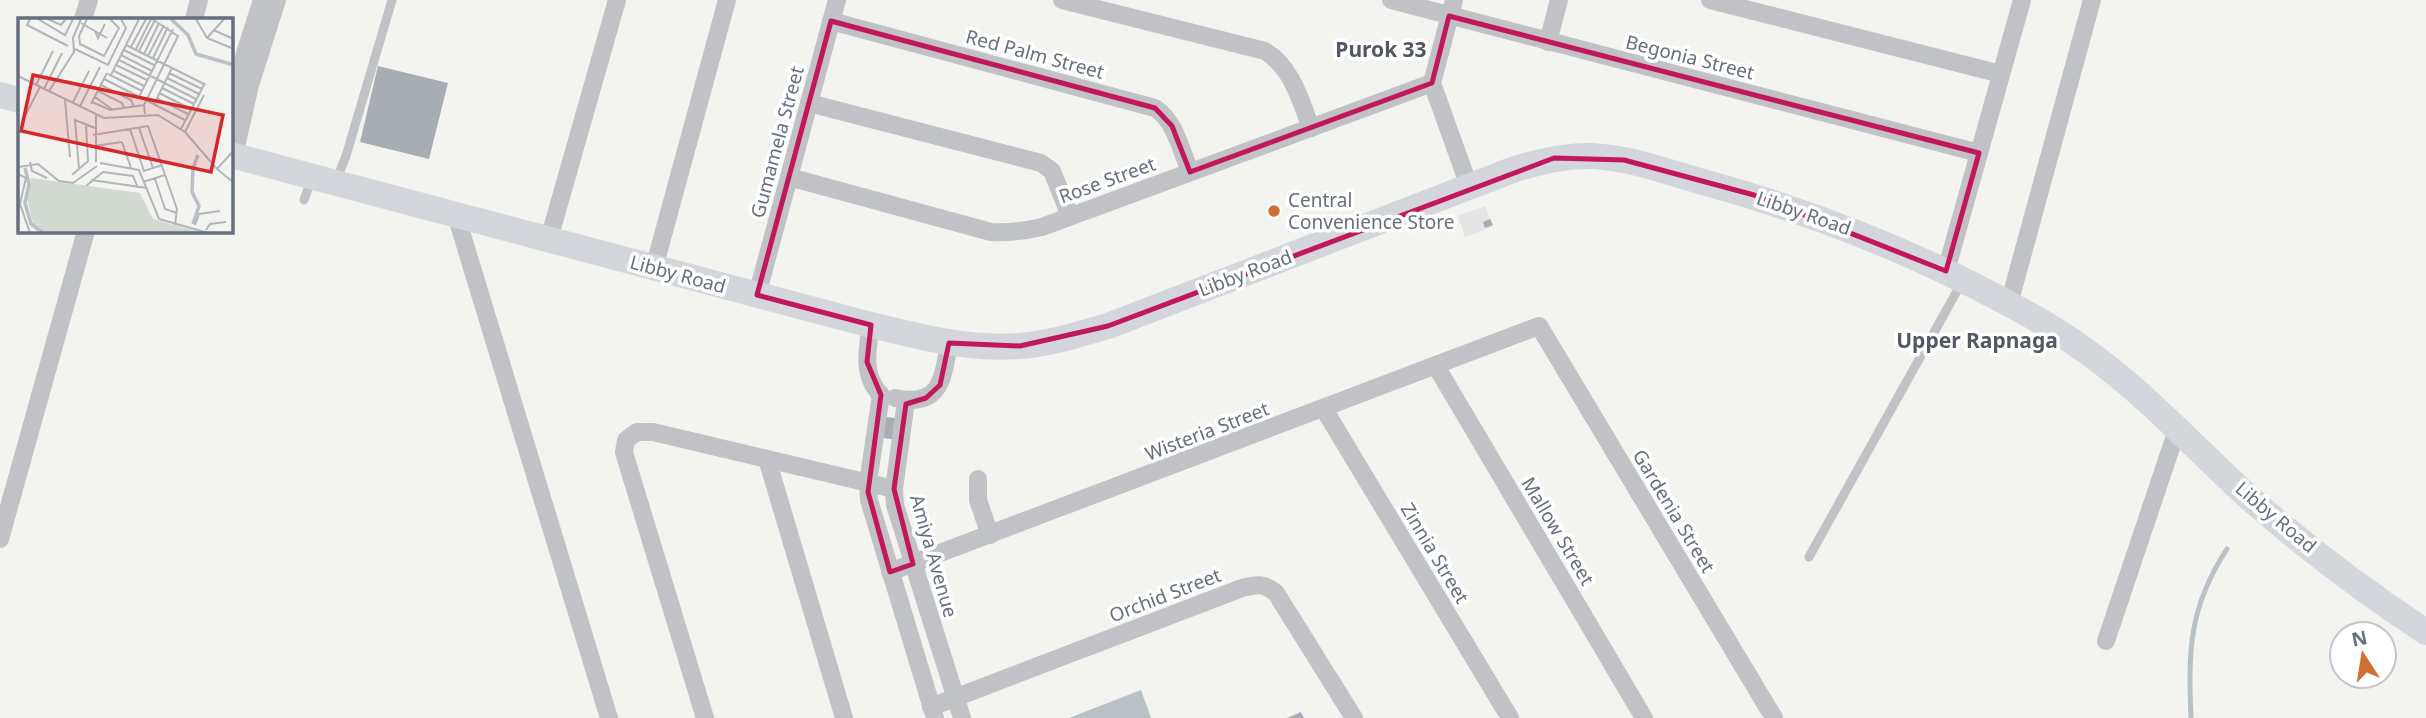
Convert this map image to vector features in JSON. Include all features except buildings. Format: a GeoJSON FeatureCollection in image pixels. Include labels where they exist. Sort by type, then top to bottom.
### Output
{"type":"FeatureCollection","features":[{"type":"Feature","properties":{"kind":"main road"},"geometry":{"type":"LineString","coordinates":[[0,95],[18,100]]}},
{"type":"Feature","properties":{"kind":"main road","name":"Libby Road"},"geometry":{"type":"LineString","coordinates":[[233,155],[317,186],[456,215],[871,326],[949,343],[977,346],[1020,346],[1063,339],[1108,326],[1469,186],[1553,158],[1592,156],[1624,160],[1754,195],[1866,235],[1954,275],[2009,304],[2084,349],[2177,429],[2254,501],[2354,582],[2426,632]]}},
{"type":"Feature","properties":{"kind":"street"},"geometry":{"type":"LineString","coordinates":[[83,18],[89,0]]}},
{"type":"Feature","properties":{"kind":"street"},"geometry":{"type":"LineString","coordinates":[[194,18],[199,0]]}},
{"type":"Feature","properties":{"kind":"street"},"geometry":{"type":"LineString","coordinates":[[233,155],[235,115],[246,50],[262,0]]}},
{"type":"Feature","properties":{"kind":"street"},"geometry":{"type":"LineString","coordinates":[[235,115],[250,85],[277,0]]}},
{"type":"Feature","properties":{"kind":"street"},"geometry":{"type":"LineString","coordinates":[[549,240],[617,0]]}},
{"type":"Feature","properties":{"kind":"street"},"geometry":{"type":"LineString","coordinates":[[654,268],[727,0]]}},
{"type":"Feature","properties":{"kind":"street","name":"Gumamela Street"},"geometry":{"type":"LineString","coordinates":[[757,295],[837,0]]}},
{"type":"Feature","properties":{"kind":"street"},"geometry":{"type":"LineString","coordinates":[[1062,0],[1265,51],[1277,59],[1289,74],[1311,128]]}},
{"type":"Feature","properties":{"kind":"street","name":"Begonia Street"},"geometry":{"type":"LineString","coordinates":[[1391,0],[1452,8],[1548,42],[1979,153]]}},
{"type":"Feature","properties":{"kind":"street"},"geometry":{"type":"LineString","coordinates":[[1548,42],[1559,0]]}},
{"type":"Feature","properties":{"kind":"street"},"geometry":{"type":"LineString","coordinates":[[1710,0],[2001,74]]}},
{"type":"Feature","properties":{"kind":"street"},"geometry":{"type":"LineString","coordinates":[[2009,304],[2091,0]]}},
{"type":"Feature","properties":{"kind":"street"},"geometry":{"type":"LineString","coordinates":[[1954,275],[1979,153],[2001,74],[2017,1]]}},
{"type":"Feature","properties":{"kind":"street"},"geometry":{"type":"LineString","coordinates":[[1452,8],[1432,83],[1469,186]]}},
{"type":"Feature","properties":{"kind":"street","name":"Red Palm Street"},"geometry":{"type":"LineString","coordinates":[[831,22],[1155,108],[1164,114],[1171,126],[1190,172]]}},
{"type":"Feature","properties":{"kind":"street","name":"Rose Street"},"geometry":{"type":"LineString","coordinates":[[789,177],[991,232],[1026,231],[1432,83]]}},
{"type":"Feature","properties":{"kind":"street"},"geometry":{"type":"LineString","coordinates":[[809,103],[1041,163],[1052,171],[1070,216]]}},
{"type":"Feature","properties":{"kind":"street"},"geometry":{"type":"LineString","coordinates":[[456,215],[609,718]]}},
{"type":"Feature","properties":{"kind":"street"},"geometry":{"type":"LineString","coordinates":[[0,539],[85,233]]}},
{"type":"Feature","properties":{"kind":"street"},"geometry":{"type":"LineString","coordinates":[[871,326],[867,362],[871,383],[881,395],[906,401],[926,398],[940,384],[949,343]]}},
{"type":"Feature","properties":{"kind":"street","name":"Wisteria Street"},"geometry":{"type":"LineString","coordinates":[[890,572],[1538,326]]}},
{"type":"Feature","properties":{"kind":"street","name":"Gardenia Street"},"geometry":{"type":"LineString","coordinates":[[1538,326],[1773,718]]}},
{"type":"Feature","properties":{"kind":"street","name":"Mallow Street"},"geometry":{"type":"LineString","coordinates":[[1436,366],[1644,718]]}},
{"type":"Feature","properties":{"kind":"street"},"geometry":{"type":"LineString","coordinates":[[881,395],[868,483],[871,507],[933,713]]}},
{"type":"Feature","properties":{"kind":"street","name":"Amiya Avenue"},"geometry":{"type":"LineString","coordinates":[[906,401],[894,489],[895,505],[962,718]]}},
{"type":"Feature","properties":{"kind":"street","name":"Zinnia Street"},"geometry":{"type":"LineString","coordinates":[[1324,409],[1510,718]]}},
{"type":"Feature","properties":{"kind":"street"},"geometry":{"type":"LineString","coordinates":[[2106,642],[2177,429]]}},
{"type":"Feature","properties":{"kind":"street"},"geometry":{"type":"LineString","coordinates":[[705,718],[626,459],[626,440],[637,432],[653,432],[894,489]]}},
{"type":"Feature","properties":{"kind":"street"},"geometry":{"type":"LineString","coordinates":[[767,459],[844,718]]}},
{"type":"Feature","properties":{"kind":"street"},"geometry":{"type":"LineString","coordinates":[[978,480],[978,500],[990,535]]}},
{"type":"Feature","properties":{"kind":"street","name":"Orchid Street"},"geometry":{"type":"LineString","coordinates":[[933,713],[955,698],[1258,584],[1267,578],[1353,718]]}},
{"type":"Feature","properties":{"kind":"lane"},"geometry":{"type":"LineString","coordinates":[[317,186],[346,156],[392,0]]}},
{"type":"Feature","properties":{"kind":"lane"},"geometry":{"type":"LineString","coordinates":[[1809,557],[1954,275]]}},
{"type":"Feature","properties":{"kind":"highlighted area"},"geometry":{"type":"Polygon","coordinates":[[[1449,16],[1979,153],[1946,271],[1754,195],[1624,160],[1554,158],[1108,326],[1020,346],[949,343],[940,385],[926,398],[906,404],[894,489],[913,564],[890,572],[868,492],[881,395],[867,362],[871,325],[757,295],[831,21],[1155,108],[1172,126],[1190,172],[1432,83],[1449,16]]]}},
{"type":"Feature","properties":{"kind":"shaded area"},"geometry":{"type":"Polygon","coordinates":[[[1485,206],[1493,226],[1465,237],[1458,216],[1485,206]]]}},
{"type":"Feature","properties":{"kind":"shaded area"},"geometry":{"type":"Polygon","coordinates":[[[1141,690],[1151,718],[1069,718],[1141,690]]]}},
{"type":"Feature","properties":{"kind":"waterway"},"geometry":{"type":"LineString","coordinates":[[2191,718],[2191,650],[2198,610],[2214,570],[2227,549]]}},
{"type":"Feature","properties":{"kind":"place","name":"Central Convenience Store"},"geometry":{"type":"Point","coordinates":[1274,211]}},
{"type":"Feature","properties":{"kind":"district","name":"Purok 33"},"geometry":{"type":"Point","coordinates":[1381,49]}},
{"type":"Feature","properties":{"kind":"district","name":"Upper Rapnaga"},"geometry":{"type":"Point","coordinates":[1977,340]}}]}
